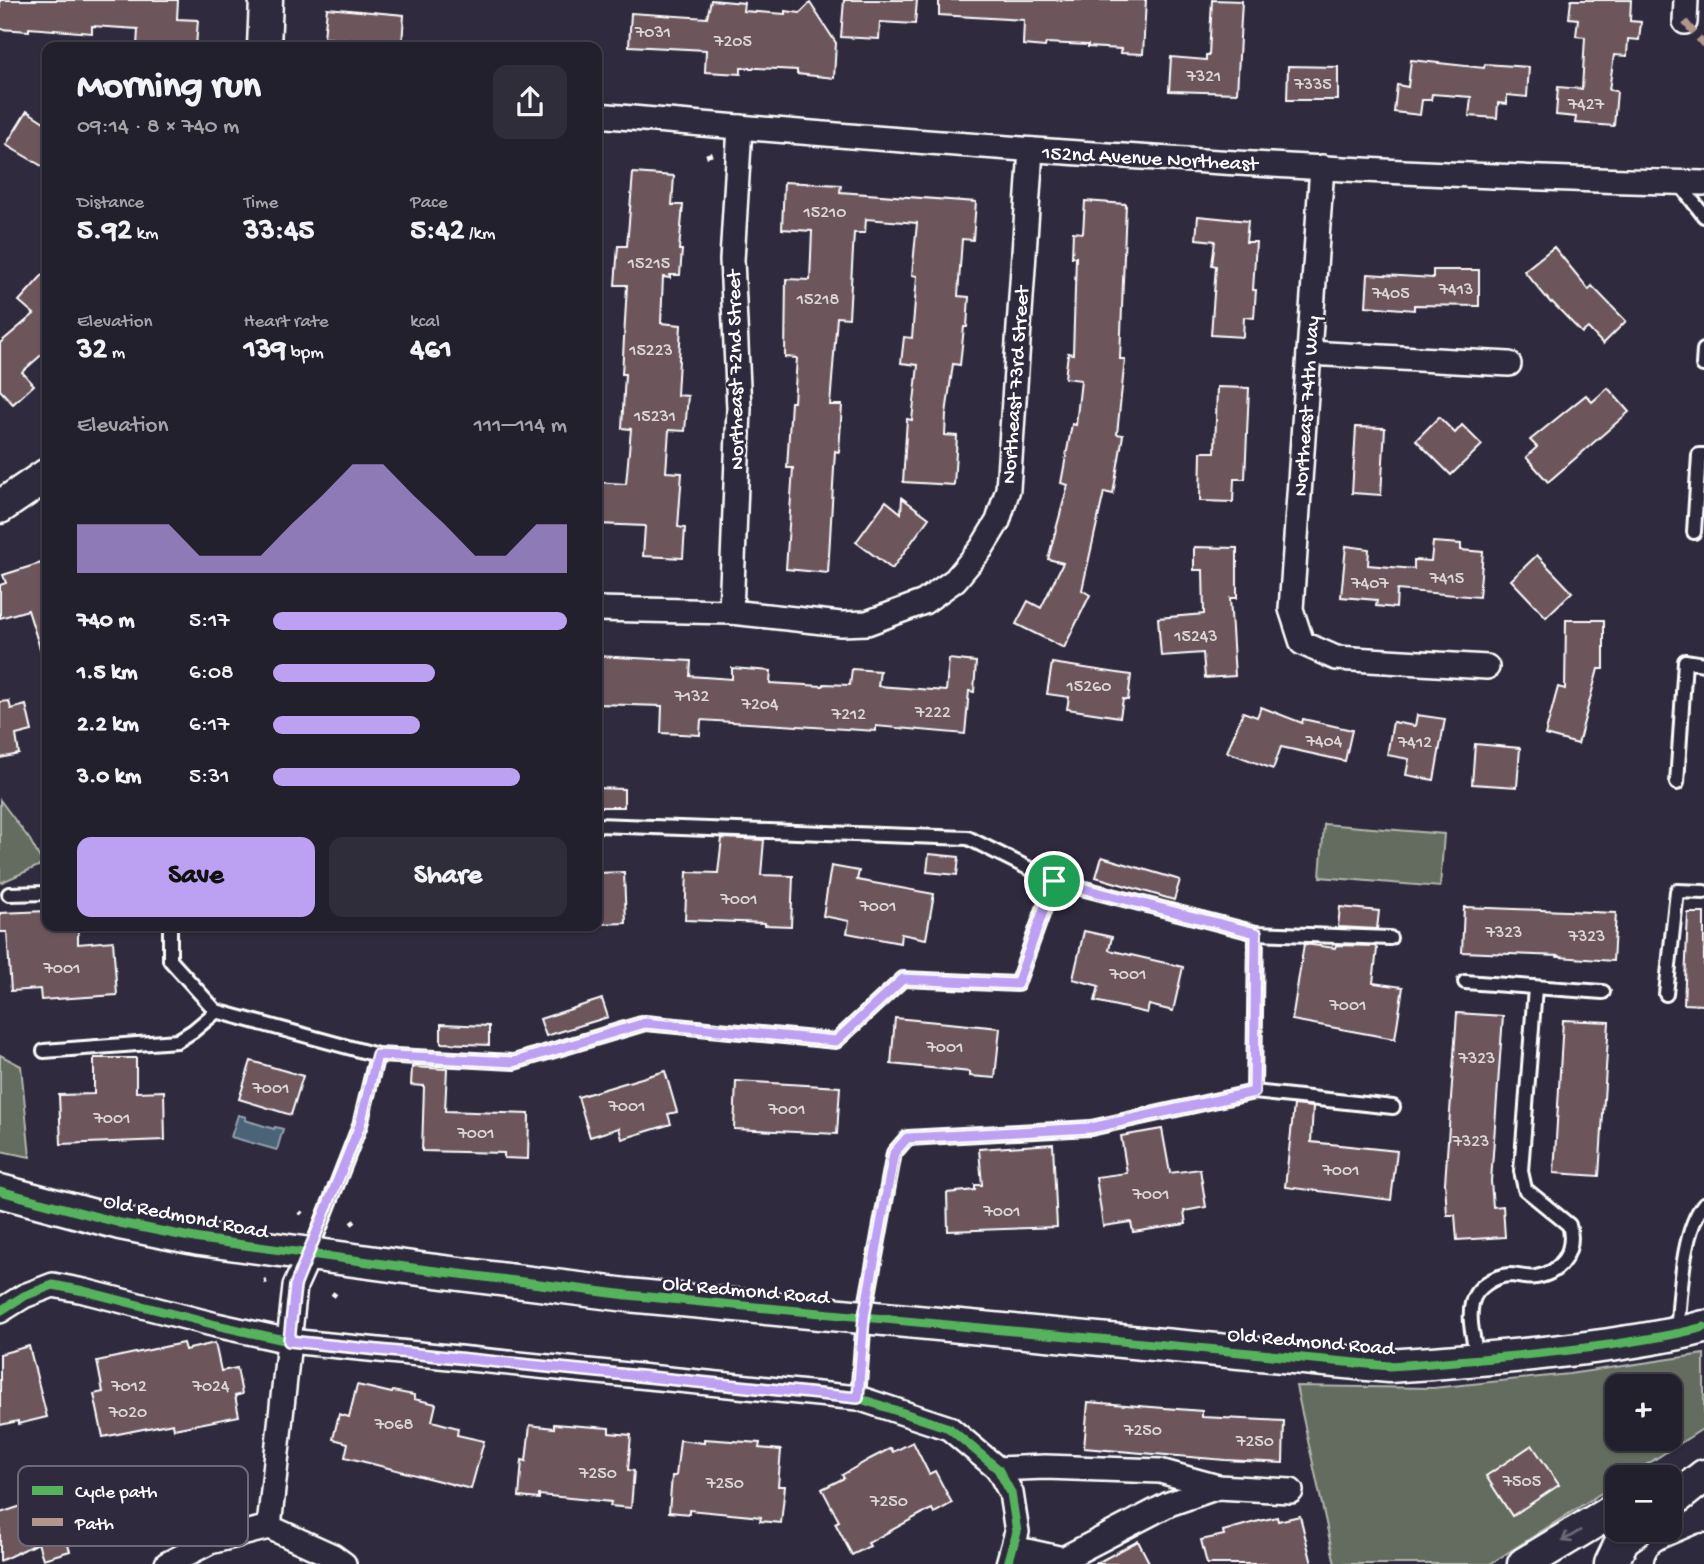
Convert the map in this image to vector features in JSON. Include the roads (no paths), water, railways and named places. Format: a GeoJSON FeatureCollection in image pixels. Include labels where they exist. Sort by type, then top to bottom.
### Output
{"type":"FeatureCollection","features":[{"type":"Feature","properties":{"kind":"main road"},"geometry":{"type":"LineString","coordinates":[[264,42],[266,0]]}},
{"type":"Feature","properties":{"kind":"main road"},"geometry":{"type":"LineString","coordinates":[[0,507],[42,478]]}},
{"type":"Feature","properties":{"kind":"main road","name":"Old Redmond Road"},"geometry":{"type":"LineString","coordinates":[[0,1191],[120,1223],[179,1235],[309,1255],[627,1296],[1390,1366],[1576,1349],[1690,1331]]}},
{"type":"Feature","properties":{"kind":"main road"},"geometry":{"type":"LineString","coordinates":[[1682,1471],[1704,1462]]}},
{"type":"Feature","properties":{"kind":"main road"},"geometry":{"type":"LineString","coordinates":[[1682,1493],[1704,1476]]}},
{"type":"Feature","properties":{"kind":"main road"},"geometry":{"type":"LineString","coordinates":[[1524,1564],[1605,1515]]}},
{"type":"Feature","properties":{"kind":"main road"},"geometry":{"type":"LineString","coordinates":[[1611,1564],[1622,1542]]}},
{"type":"Feature","properties":{"kind":"main road"},"geometry":{"type":"LineString","coordinates":[[1671,1564],[1704,1550]]}},
{"type":"Feature","properties":{"kind":"street","name":"152nd Avenue Northeast"},"geometry":{"type":"LineString","coordinates":[[602,115],[1031,150],[1322,167],[1704,183]]}},
{"type":"Feature","properties":{"kind":"street","name":"Northeast 72nd Street"},"geometry":{"type":"LineString","coordinates":[[731,612],[739,408],[732,260],[740,127]]}},
{"type":"Feature","properties":{"kind":"street","name":"Northeast 73rd Street"},"geometry":{"type":"LineString","coordinates":[[602,608],[731,612],[841,624],[867,623],[924,602],[955,580],[981,549],[998,521],[1008,489],[1031,150]]}},
{"type":"Feature","properties":{"kind":"street","name":"Northeast 74th Way"},"geometry":{"type":"LineString","coordinates":[[1322,167],[1291,609],[1302,643],[1336,658],[1487,667]]}},
{"type":"Feature","properties":{"kind":"street"},"geometry":{"type":"LineString","coordinates":[[1309,353],[1509,365]]}},
{"type":"Feature","properties":{"kind":"street"},"geometry":{"type":"LineString","coordinates":[[269,1527],[295,1286],[309,1255]]}},
{"type":"Feature","properties":{"kind":"street"},"geometry":{"type":"LineString","coordinates":[[0,1311],[24,1296],[53,1285],[289,1341],[858,1398],[949,1427],[998,1469],[1011,1493],[1017,1532],[1010,1556],[1063,1559],[1170,1504],[1218,1488]]}},
{"type":"Feature","properties":{"kind":"street"},"geometry":{"type":"LineString","coordinates":[[998,1469],[1045,1467],[1160,1471],[1218,1488],[1291,1491]]}},
{"type":"Feature","properties":{"kind":"street"},"geometry":{"type":"LineString","coordinates":[[248,1532],[269,1527],[333,1556],[344,1564]]}},
{"type":"Feature","properties":{"kind":"street"},"geometry":{"type":"LineString","coordinates":[[167,1564],[202,1546]]}},
{"type":"Feature","properties":{"kind":"lane"},"geometry":{"type":"LineString","coordinates":[[1678,182],[1704,216]]}},
{"type":"Feature","properties":{"kind":"lane"},"geometry":{"type":"LineString","coordinates":[[1703,365],[1704,350]]}},
{"type":"Feature","properties":{"kind":"lane"},"geometry":{"type":"LineString","coordinates":[[1694,532],[1699,455],[1704,455]]}},
{"type":"Feature","properties":{"kind":"lane"},"geometry":{"type":"LineString","coordinates":[[1677,783],[1685,662],[1704,664]]}},
{"type":"Feature","properties":{"kind":"lane"},"geometry":{"type":"LineString","coordinates":[[602,825],[968,838],[1054,881],[1256,933],[1390,938]]}},
{"type":"Feature","properties":{"kind":"lane"},"geometry":{"type":"LineString","coordinates":[[170,931],[170,960],[217,1011],[377,1055],[514,1062],[645,1023],[836,1041],[903,979],[1017,984],[1054,881]]}},
{"type":"Feature","properties":{"kind":"lane"},"geometry":{"type":"LineString","coordinates":[[1666,994],[1677,891],[1704,892]]}},
{"type":"Feature","properties":{"kind":"lane"},"geometry":{"type":"LineString","coordinates":[[9,894],[42,893]]}},
{"type":"Feature","properties":{"kind":"lane"},"geometry":{"type":"LineString","coordinates":[[1254,1092],[1256,933]]}},
{"type":"Feature","properties":{"kind":"lane"},"geometry":{"type":"LineString","coordinates":[[1465,982],[1603,992]]}},
{"type":"Feature","properties":{"kind":"lane"},"geometry":{"type":"LineString","coordinates":[[1478,1360],[1471,1318],[1472,1300],[1478,1290],[1488,1282],[1507,1275],[1537,1277],[1554,1270],[1566,1261],[1571,1246],[1569,1225],[1525,1189],[1521,1171],[1535,988]]}},
{"type":"Feature","properties":{"kind":"lane"},"geometry":{"type":"LineString","coordinates":[[44,1051],[177,1041],[217,1011]]}},
{"type":"Feature","properties":{"kind":"lane"},"geometry":{"type":"LineString","coordinates":[[309,1255],[360,1125],[377,1055]]}},
{"type":"Feature","properties":{"kind":"lane"},"geometry":{"type":"LineString","coordinates":[[858,1398],[864,1317],[894,1153],[907,1138],[1091,1128],[1254,1092],[1393,1107]]}},
{"type":"Feature","properties":{"kind":"lane"},"geometry":{"type":"LineString","coordinates":[[1690,1331],[1687,1245],[1698,1211],[1704,1204]]}},
{"type":"Feature","properties":{"kind":"water"},"geometry":{"type":"Polygon","coordinates":[[[238,1115],[246,1117],[245,1120],[283,1129],[277,1150],[231,1137],[238,1115]]]}}]}
